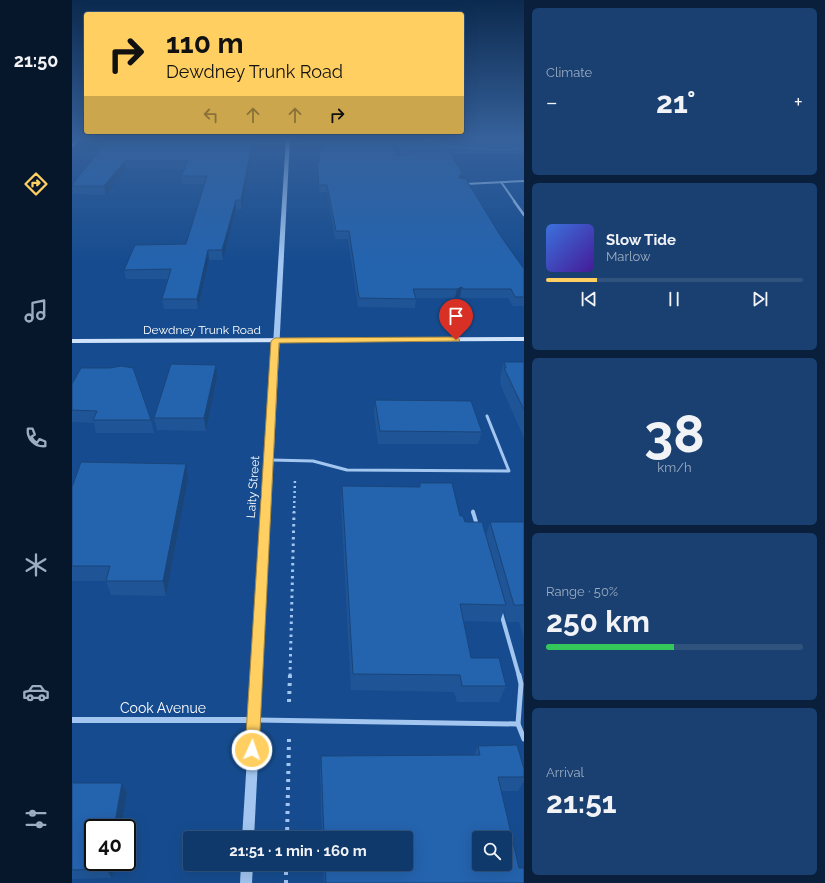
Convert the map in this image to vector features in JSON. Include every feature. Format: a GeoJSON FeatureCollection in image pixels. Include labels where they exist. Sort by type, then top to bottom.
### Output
{"type":"FeatureCollection","features":[{"type":"Feature","properties":{"kind":"main road","name":"Dewdney Trunk Road"},"geometry":{"type":"LineString","coordinates":[[72,341],[524,339]]}},
{"type":"Feature","properties":{"kind":"street","name":"Laity Street"},"geometry":{"type":"LineString","coordinates":[[248,831],[285,179]]}},
{"type":"Feature","properties":{"kind":"street"},"geometry":{"type":"LineString","coordinates":[[460,184],[524,181]]}},
{"type":"Feature","properties":{"kind":"street"},"geometry":{"type":"LineString","coordinates":[[501,182],[524,215]]}},
{"type":"Feature","properties":{"kind":"street","name":"Cook Avenue"},"geometry":{"type":"LineString","coordinates":[[72,720],[254,720]]}},
{"type":"Feature","properties":{"kind":"street"},"geometry":{"type":"LineString","coordinates":[[246,883],[247,871]]}},
{"type":"Feature","properties":{"kind":"lane"},"geometry":{"type":"LineString","coordinates":[[269,460],[313,461],[347,470],[510,471],[487,416]]}},
{"type":"Feature","properties":{"kind":"lane"},"geometry":{"type":"LineString","coordinates":[[473,511],[480,534]]}},
{"type":"Feature","properties":{"kind":"lane"},"geometry":{"type":"LineString","coordinates":[[500,609],[522,684],[518,724],[524,739]]}},
{"type":"Feature","properties":{"kind":"lane"},"geometry":{"type":"LineString","coordinates":[[254,720],[518,724]]}},
{"type":"Feature","properties":{"kind":"path"},"geometry":{"type":"LineString","coordinates":[[290,679],[295,470]]}},
{"type":"Feature","properties":{"kind":"path"},"geometry":{"type":"LineString","coordinates":[[287,831],[289,743]]}},
{"type":"Feature","properties":{"kind":"path"},"geometry":{"type":"LineString","coordinates":[[286,871],[286,883]]}},
{"type":"Feature","properties":{"kind":"building"},"geometry":{"type":"Polygon","coordinates":[[[77,179],[110,179],[104,186],[72,185],[77,179]]]}},
{"type":"Feature","properties":{"kind":"building"},"geometry":{"type":"Polygon","coordinates":[[[206,179],[245,179],[241,200],[236,200],[222,250],[208,250],[197,299],[162,299],[171,269],[124,270],[135,245],[186,244],[206,179]]]}},
{"type":"Feature","properties":{"kind":"building"},"geometry":{"type":"Polygon","coordinates":[[[318,179],[466,179],[500,235],[524,269],[524,297],[515,297],[511,289],[463,289],[462,287],[457,289],[413,289],[416,299],[359,298],[349,231],[336,231],[327,185],[319,185],[318,179]]]}},
{"type":"Feature","properties":{"kind":"building"},"geometry":{"type":"Polygon","coordinates":[[[504,362],[524,362],[524,410],[504,368],[506,368],[504,362]]]}},
{"type":"Feature","properties":{"kind":"building"},"geometry":{"type":"Polygon","coordinates":[[[171,364],[216,365],[204,418],[154,418],[171,364]]]}},
{"type":"Feature","properties":{"kind":"building"},"geometry":{"type":"Polygon","coordinates":[[[121,366],[133,368],[151,420],[93,420],[97,411],[72,410],[72,384],[81,368],[110,368],[121,366]]]}},
{"type":"Feature","properties":{"kind":"building"},"geometry":{"type":"Polygon","coordinates":[[[375,400],[471,401],[482,432],[380,431],[375,400]]]}},
{"type":"Feature","properties":{"kind":"building"},"geometry":{"type":"Polygon","coordinates":[[[81,462],[186,464],[163,581],[106,581],[110,566],[72,566],[72,487],[81,462]]]}},
{"type":"Feature","properties":{"kind":"building"},"geometry":{"type":"Polygon","coordinates":[[[420,483],[452,483],[460,516],[463,516],[465,522],[482,522],[506,605],[460,604],[471,658],[499,658],[506,686],[462,686],[460,675],[353,674],[342,486],[420,487],[420,483]]]}},
{"type":"Feature","properties":{"kind":"building"},"geometry":{"type":"Polygon","coordinates":[[[490,522],[524,522],[524,605],[514,605],[490,522]]]}},
{"type":"Feature","properties":{"kind":"building"},"geometry":{"type":"Polygon","coordinates":[[[517,745],[524,769],[524,777],[498,777],[510,831],[472,831],[472,871],[512,871],[512,838],[519,868],[524,868],[524,883],[326,883],[325,871],[413,871],[413,831],[324,831],[321,756],[480,755],[478,746],[517,745]]]}},
{"type":"Feature","properties":{"kind":"building"},"geometry":{"type":"Polygon","coordinates":[[[72,783],[122,783],[116,819],[84,819],[84,870],[72,870],[72,783]]]}},
{"type":"Feature","properties":{"kind":"route"},"geometry":{"type":"LineString","coordinates":[[252,750],[275,341],[456,340]]}}]}
